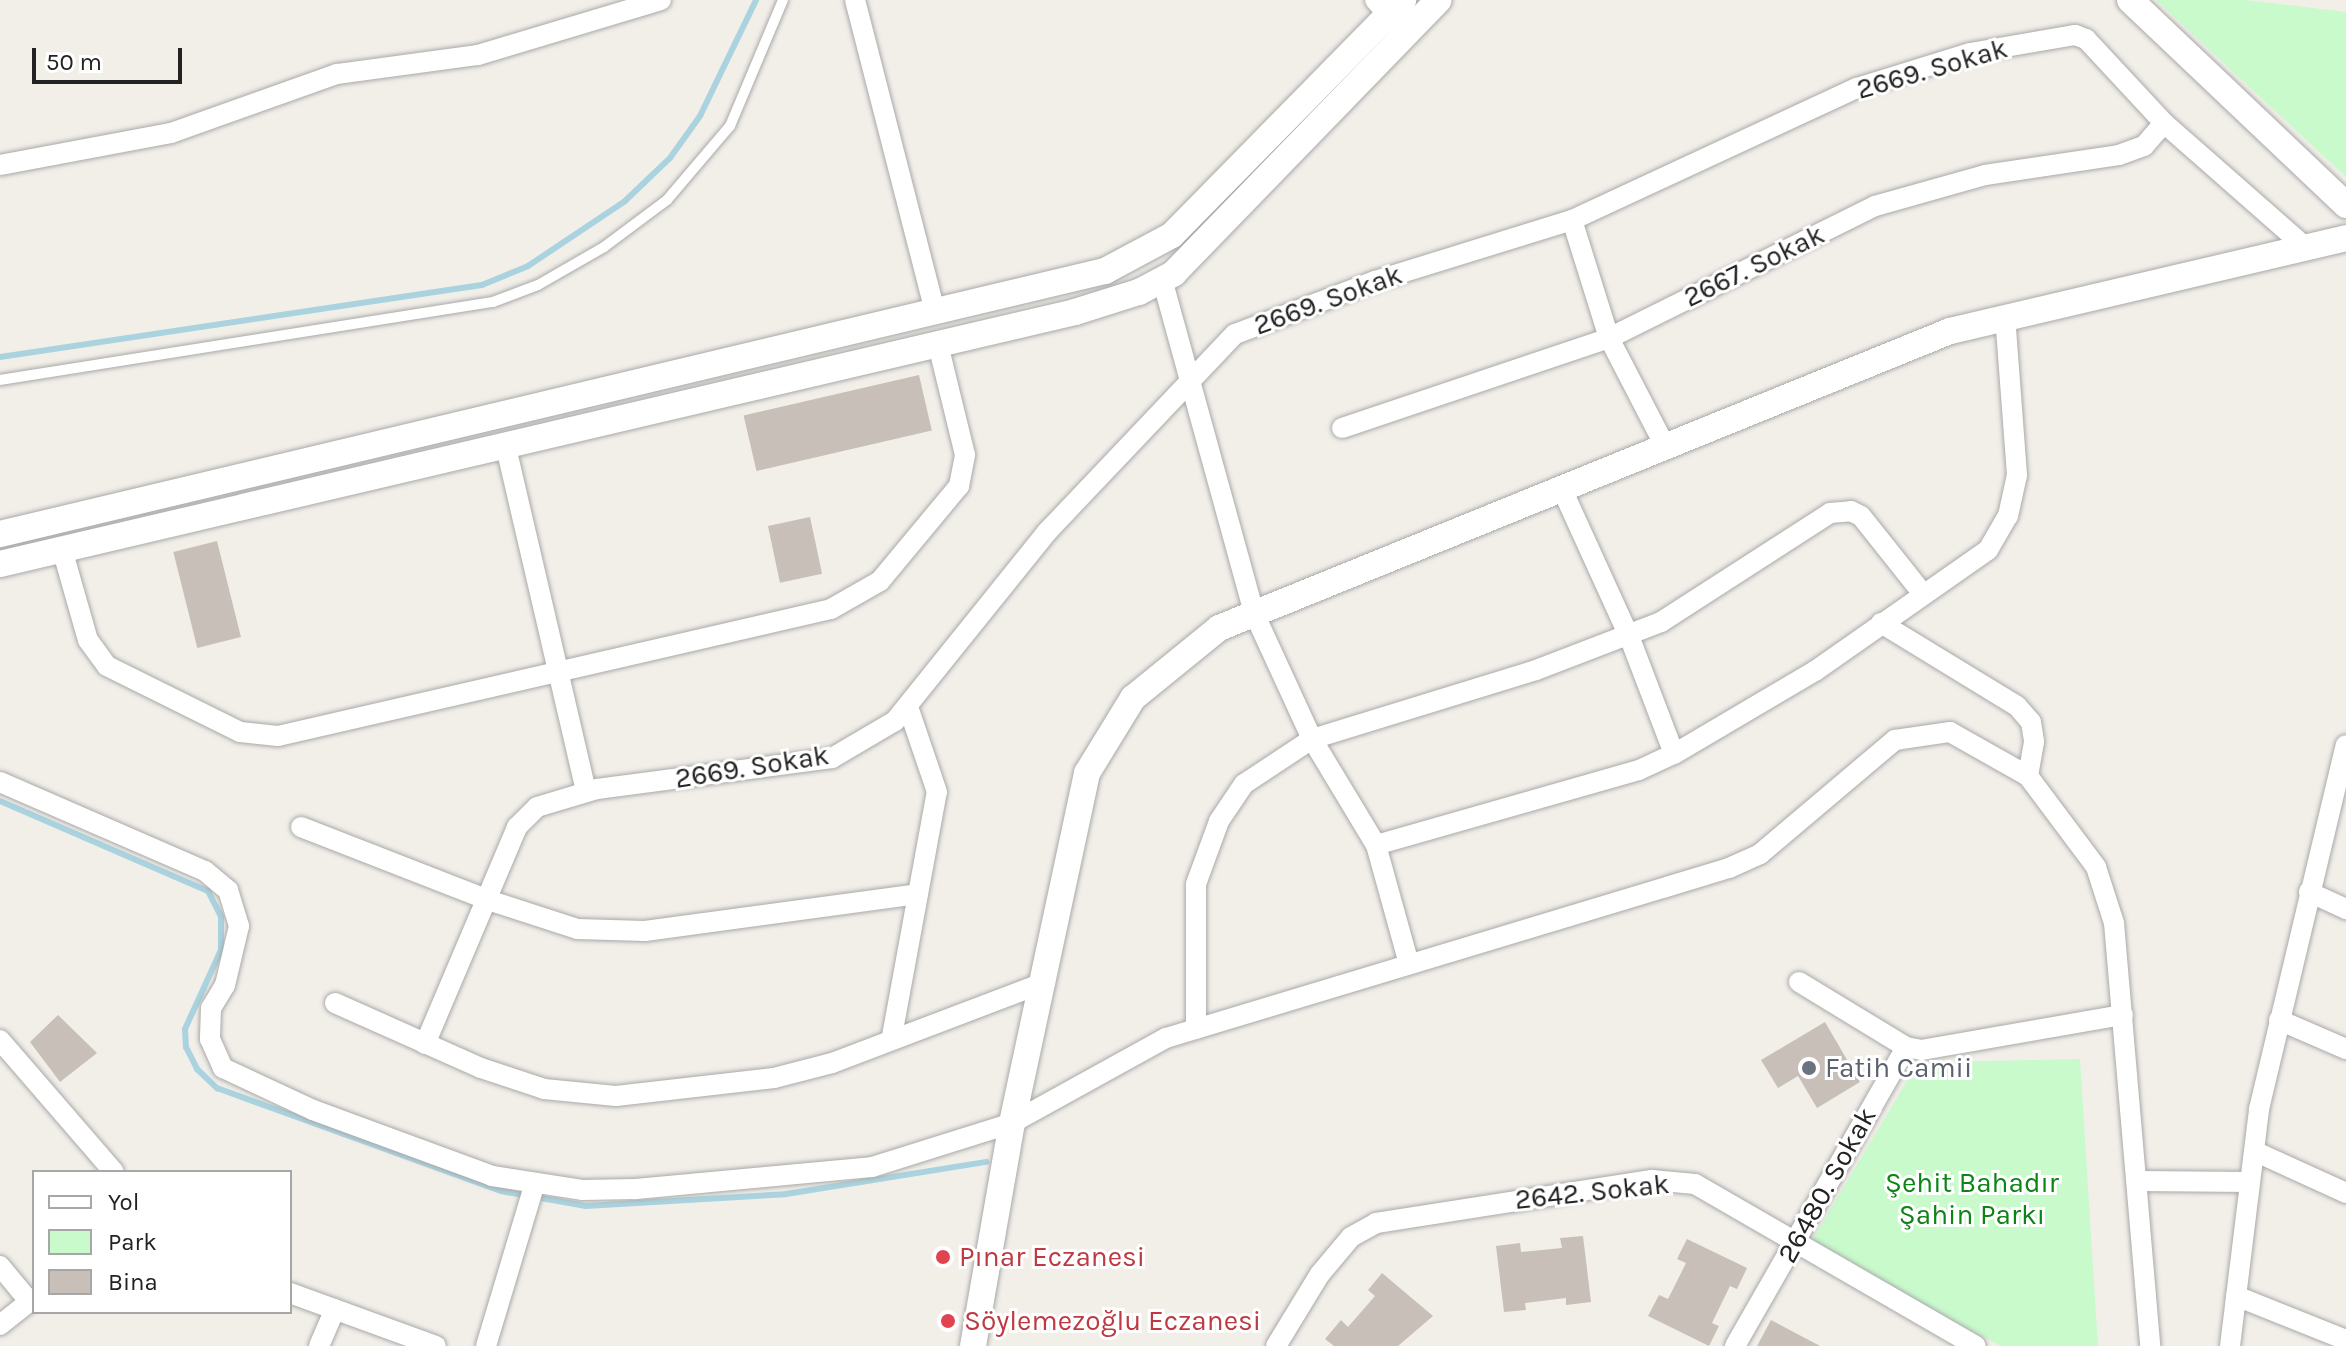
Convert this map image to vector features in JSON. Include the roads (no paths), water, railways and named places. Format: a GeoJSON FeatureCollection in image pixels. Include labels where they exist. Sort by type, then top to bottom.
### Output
{"type":"FeatureCollection","features":[{"type":"Feature","properties":{"kind":"street"},"geometry":{"type":"LineString","coordinates":[[0,165],[171,133],[337,74],[478,55],[661,0]]}},
{"type":"Feature","properties":{"kind":"street"},"geometry":{"type":"LineString","coordinates":[[855,0],[935,312]]}},
{"type":"Feature","properties":{"kind":"street"},"geometry":{"type":"LineString","coordinates":[[0,564],[505,443],[1075,312],[1162,279],[1229,219],[1439,0]]}},
{"type":"Feature","properties":{"kind":"street"},"geometry":{"type":"LineString","coordinates":[[2130,0],[2346,205]]}},
{"type":"Feature","properties":{"kind":"street"},"geometry":{"type":"LineString","coordinates":[[0,534],[1105,271],[1172,235],[1389,5]]}},
{"type":"Feature","properties":{"kind":"street","name":"2669. Sokak"},"geometry":{"type":"LineString","coordinates":[[425,1044],[517,827],[537,807],[586,791],[832,758],[908,707],[1046,533],[1235,334],[1375,281],[1572,220],[1857,88],[1970,53],[2075,35],[2086,39],[2164,123],[2304,246]]}},
{"type":"Feature","properties":{"kind":"street","name":"2667. Sokak"},"geometry":{"type":"LineString","coordinates":[[1342,428],[1609,338],[1875,206],[1985,175],[2119,155],[2144,146],[2164,123]]}},
{"type":"Feature","properties":{"kind":"street"},"geometry":{"type":"LineString","coordinates":[[1572,220],[1609,338],[1664,444]]}},
{"type":"Feature","properties":{"kind":"street"},"geometry":{"type":"LineString","coordinates":[[973,1346],[1012,1123],[1045,982],[1087,773],[1133,698],[1219,628],[1664,444],[1950,331],[2346,238]]}},
{"type":"Feature","properties":{"kind":"street"},"geometry":{"type":"LineString","coordinates":[[1162,279],[1254,613],[1312,739],[1376,845],[1409,964]]}},
{"type":"Feature","properties":{"kind":"street"},"geometry":{"type":"LineString","coordinates":[[1376,845],[1639,770],[1674,754],[1815,671],[1988,550],[2008,516],[2017,475],[2005,316]]}},
{"type":"Feature","properties":{"kind":"street"},"geometry":{"type":"LineString","coordinates":[[62,549],[88,640],[107,666],[240,732],[278,736],[559,673],[831,609],[880,581],[959,486],[965,455],[938,344]]}},
{"type":"Feature","properties":{"kind":"street"},"geometry":{"type":"LineString","coordinates":[[505,443],[586,791]]}},
{"type":"Feature","properties":{"kind":"street"},"geometry":{"type":"LineString","coordinates":[[1561,487],[1629,636],[1674,754]]}},
{"type":"Feature","properties":{"kind":"street"},"geometry":{"type":"LineString","coordinates":[[1196,1029],[1196,884],[1219,821],[1244,784],[1312,739],[1536,670],[1629,636],[1661,622],[1830,513],[1851,511],[1861,516],[1923,594]]}},
{"type":"Feature","properties":{"kind":"street"},"geometry":{"type":"LineString","coordinates":[[1881,623],[2017,706],[2031,722],[2034,742],[2028,776]]}},
{"type":"Feature","properties":{"kind":"street"},"geometry":{"type":"LineString","coordinates":[[892,1036],[937,792],[908,707]]}},
{"type":"Feature","properties":{"kind":"street"},"geometry":{"type":"LineString","coordinates":[[0,782],[205,871],[228,890],[239,926],[225,985],[211,1008],[210,1039],[223,1068],[313,1110],[492,1176],[535,1183],[635,1189],[872,1167],[1012,1123],[1166,1038],[1729,868],[1760,854],[1895,740],[1950,732],[2028,776],[2096,867],[2114,923],[2150,1346]]}},
{"type":"Feature","properties":{"kind":"street"},"geometry":{"type":"LineString","coordinates":[[2230,1346],[2254,1151],[2279,1020],[2345,755]]}},
{"type":"Feature","properties":{"kind":"street"},"geometry":{"type":"LineString","coordinates":[[301,827],[488,900],[577,929],[645,931],[917,894]]}},
{"type":"Feature","properties":{"kind":"street"},"geometry":{"type":"LineString","coordinates":[[2309,892],[2346,909]]}},
{"type":"Feature","properties":{"kind":"street"},"geometry":{"type":"LineString","coordinates":[[335,1003],[425,1044],[544,1089],[616,1096],[774,1078],[832,1063],[892,1036],[1045,982]]}},
{"type":"Feature","properties":{"kind":"street"},"geometry":{"type":"LineString","coordinates":[[1799,982],[1906,1047],[1922,1050],[2123,1015]]}},
{"type":"Feature","properties":{"kind":"street"},"geometry":{"type":"LineString","coordinates":[[2279,1020],[2346,1049]]}},
{"type":"Feature","properties":{"kind":"street"},"geometry":{"type":"LineString","coordinates":[[0,1040],[112,1170]]}},
{"type":"Feature","properties":{"kind":"street","name":"26480. Sokak"},"geometry":{"type":"LineString","coordinates":[[1735,1346],[1906,1047]]}},
{"type":"Feature","properties":{"kind":"street"},"geometry":{"type":"LineString","coordinates":[[2254,1151],[2346,1193]]}},
{"type":"Feature","properties":{"kind":"street","name":"2642. Sokak"},"geometry":{"type":"LineString","coordinates":[[1276,1346],[1320,1274],[1351,1237],[1376,1223],[1419,1213],[1652,1180],[1695,1184],[1976,1346]]}},
{"type":"Feature","properties":{"kind":"street"},"geometry":{"type":"LineString","coordinates":[[2138,1181],[2250,1182]]}},
{"type":"Feature","properties":{"kind":"street"},"geometry":{"type":"LineString","coordinates":[[486,1346],[535,1183]]}},
{"type":"Feature","properties":{"kind":"street"},"geometry":{"type":"LineString","coordinates":[[0,1266],[32,1299],[0,1325]]}},
{"type":"Feature","properties":{"kind":"street"},"geometry":{"type":"LineString","coordinates":[[292,1294],[436,1346]]}},
{"type":"Feature","properties":{"kind":"street"},"geometry":{"type":"LineString","coordinates":[[2236,1296],[2346,1340]]}},
{"type":"Feature","properties":{"kind":"street"},"geometry":{"type":"LineString","coordinates":[[319,1346],[335,1309]]}},
{"type":"Feature","properties":{"kind":"lane"},"geometry":{"type":"LineString","coordinates":[[0,380],[493,302],[538,285],[604,247],[667,200],[730,126],[783,0]]}},
{"type":"Feature","properties":{"kind":"waterway"},"geometry":{"type":"LineString","coordinates":[[0,357],[482,285],[528,266],[625,201],[670,158],[700,116],[756,0]]}},
{"type":"Feature","properties":{"kind":"waterway"},"geometry":{"type":"LineString","coordinates":[[0,801],[208,891],[221,917],[221,950],[185,1029],[186,1047],[197,1069],[217,1088],[501,1191],[586,1206],[786,1194],[986,1162]]}},
{"type":"Feature","properties":{"kind":"place","name":"Fatih Camii"},"geometry":{"type":"Point","coordinates":[1809,1068]}},
{"type":"Feature","properties":{"kind":"place","name":"Pınar Eczanesi"},"geometry":{"type":"Point","coordinates":[943,1257]}},
{"type":"Feature","properties":{"kind":"place","name":"Söylemezoğlu Eczanesi"},"geometry":{"type":"Point","coordinates":[948,1321]}},
{"type":"Feature","properties":{"kind":"park label","name":"Şehit Bahadır Şahin Parkı"},"geometry":{"type":"Point","coordinates":[1972,1199]}}]}
